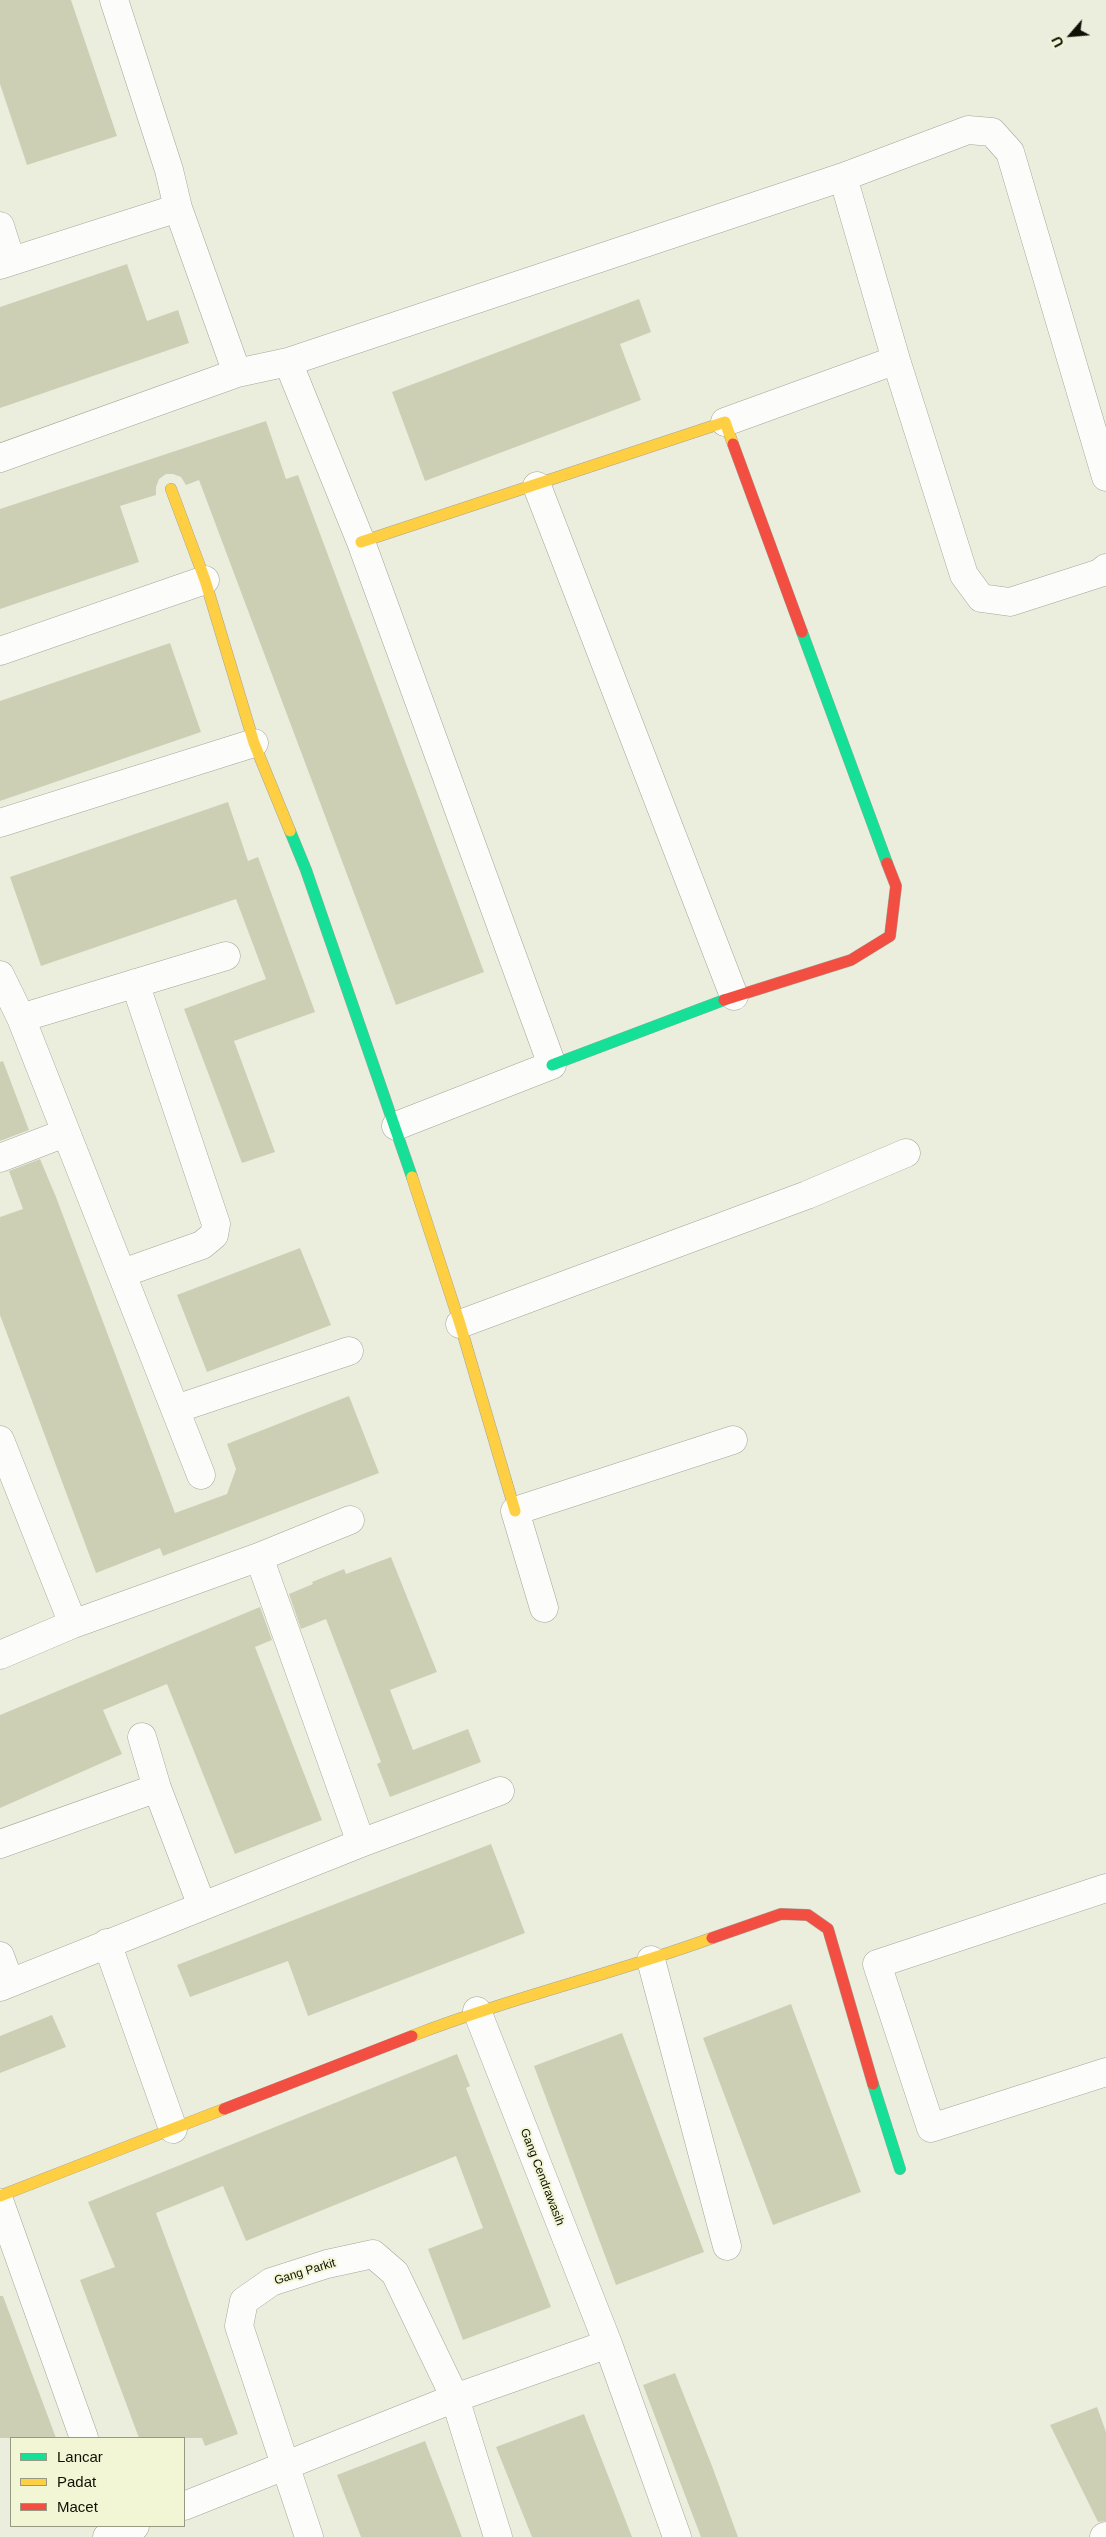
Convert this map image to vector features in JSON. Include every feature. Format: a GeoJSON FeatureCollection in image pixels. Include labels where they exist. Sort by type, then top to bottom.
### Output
{"type":"FeatureCollection","features":[{"type":"Feature","properties":{"kind":"street"},"geometry":{"type":"LineString","coordinates":[[114,0],[169,170],[178,208],[236,373]]}},
{"type":"Feature","properties":{"kind":"street"},"geometry":{"type":"LineString","coordinates":[[0,458],[236,373],[288,362],[843,177],[968,130],[992,132],[1010,152],[1106,477]]}},
{"type":"Feature","properties":{"kind":"street"},"geometry":{"type":"LineString","coordinates":[[843,177],[896,360],[964,575],[981,598],[1010,602],[1100,573],[1106,568]]}},
{"type":"Feature","properties":{"kind":"street"},"geometry":{"type":"LineString","coordinates":[[0,226],[6,263],[178,208]]}},
{"type":"Feature","properties":{"kind":"street"},"geometry":{"type":"LineString","coordinates":[[361,542],[537,486],[725,422],[896,360]]}},
{"type":"Feature","properties":{"kind":"street"},"geometry":{"type":"LineString","coordinates":[[288,362],[361,542],[552,1065]]}},
{"type":"Feature","properties":{"kind":"street"},"geometry":{"type":"LineString","coordinates":[[396,1126],[734,996],[851,960],[890,936],[896,886],[725,422]]}},
{"type":"Feature","properties":{"kind":"street"},"geometry":{"type":"LineString","coordinates":[[537,486],[734,996]]}},
{"type":"Feature","properties":{"kind":"street"},"geometry":{"type":"LineString","coordinates":[[171,489],[205,580],[254,743],[306,870],[396,1126],[460,1324],[544,1608]]}},
{"type":"Feature","properties":{"kind":"street"},"geometry":{"type":"LineString","coordinates":[[0,651],[205,580]]}},
{"type":"Feature","properties":{"kind":"street"},"geometry":{"type":"LineString","coordinates":[[0,823],[254,743]]}},
{"type":"Feature","properties":{"kind":"street"},"geometry":{"type":"LineString","coordinates":[[20,1018],[226,956]]}},
{"type":"Feature","properties":{"kind":"street"},"geometry":{"type":"LineString","coordinates":[[0,975],[20,1018],[123,1273],[201,1475]]}},
{"type":"Feature","properties":{"kind":"street"},"geometry":{"type":"LineString","coordinates":[[123,1273],[202,1244],[214,1234],[216,1224],[135,983]]}},
{"type":"Feature","properties":{"kind":"street"},"geometry":{"type":"LineString","coordinates":[[0,1158],[65,1133]]}},
{"type":"Feature","properties":{"kind":"street"},"geometry":{"type":"LineString","coordinates":[[460,1324],[806,1195],[906,1153]]}},
{"type":"Feature","properties":{"kind":"street"},"geometry":{"type":"LineString","coordinates":[[176,1409],[349,1351]]}},
{"type":"Feature","properties":{"kind":"street"},"geometry":{"type":"LineString","coordinates":[[0,1440],[73,1624]]}},
{"type":"Feature","properties":{"kind":"street"},"geometry":{"type":"LineString","coordinates":[[515,1511],[733,1440]]}},
{"type":"Feature","properties":{"kind":"street"},"geometry":{"type":"LineString","coordinates":[[0,1655],[73,1624],[259,1558],[350,1520]]}},
{"type":"Feature","properties":{"kind":"street"},"geometry":{"type":"LineString","coordinates":[[259,1558],[361,1843]]}},
{"type":"Feature","properties":{"kind":"street"},"geometry":{"type":"LineString","coordinates":[[142,1737],[158,1788],[202,1906]]}},
{"type":"Feature","properties":{"kind":"street"},"geometry":{"type":"LineString","coordinates":[[0,1844],[158,1788]]}},
{"type":"Feature","properties":{"kind":"street"},"geometry":{"type":"LineString","coordinates":[[0,1956],[5,1985],[361,1843],[500,1791]]}},
{"type":"Feature","properties":{"kind":"street"},"geometry":{"type":"LineString","coordinates":[[1106,1888],[877,1964],[931,2128],[1106,2072]]}},
{"type":"Feature","properties":{"kind":"street"},"geometry":{"type":"LineString","coordinates":[[0,2196],[477,2011],[651,1960],[781,1914],[808,1915],[828,1929],[900,2169]]}},
{"type":"Feature","properties":{"kind":"street"},"geometry":{"type":"LineString","coordinates":[[107,1943],[173,2129]]}},
{"type":"Feature","properties":{"kind":"street"},"geometry":{"type":"LineString","coordinates":[[651,1960],[727,2246]]}},
{"type":"Feature","properties":{"kind":"street","name":"Gang Cendrawasih"},"geometry":{"type":"LineString","coordinates":[[477,2011],[608,2344],[677,2537]]}},
{"type":"Feature","properties":{"kind":"street"},"geometry":{"type":"LineString","coordinates":[[0,2203],[84,2437]]}},
{"type":"Feature","properties":{"kind":"street","name":"Gang Parkit"},"geometry":{"type":"LineString","coordinates":[[284,2464],[239,2326],[244,2301],[272,2282],[326,2264],[373,2254],[394,2273],[455,2398]]}},
{"type":"Feature","properties":{"kind":"street"},"geometry":{"type":"LineString","coordinates":[[185,2506],[284,2464],[455,2398],[608,2344]]}},
{"type":"Feature","properties":{"kind":"street"},"geometry":{"type":"LineString","coordinates":[[455,2398],[498,2537]]}},
{"type":"Feature","properties":{"kind":"street"},"geometry":{"type":"LineString","coordinates":[[284,2464],[309,2537]]}},
{"type":"Feature","properties":{"kind":"building"},"geometry":{"type":"Polygon","coordinates":[[[0,0],[71,0],[117,136],[27,165],[0,84],[0,0]]]}},
{"type":"Feature","properties":{"kind":"building"},"geometry":{"type":"Polygon","coordinates":[[[127,264],[147,321],[178,310],[189,343],[0,408],[0,307],[127,264]]]}},
{"type":"Feature","properties":{"kind":"building"},"geometry":{"type":"Polygon","coordinates":[[[639,299],[651,332],[620,344],[641,400],[425,481],[392,392],[639,299]]]}},
{"type":"Feature","properties":{"kind":"building"},"geometry":{"type":"Polygon","coordinates":[[[266,421],[286,479],[298,475],[484,972],[396,1005],[199,480],[186,485],[181,477],[166,474],[159,479],[156,495],[120,506],[139,562],[0,609],[0,509],[266,421]]]}},
{"type":"Feature","properties":{"kind":"building"},"geometry":{"type":"Polygon","coordinates":[[[170,643],[201,732],[0,801],[0,701],[170,643]]]}},
{"type":"Feature","properties":{"kind":"building"},"geometry":{"type":"Polygon","coordinates":[[[228,802],[248,861],[258,857],[315,1012],[234,1041],[275,1152],[242,1163],[184,1009],[266,979],[236,899],[41,966],[10,877],[228,802]]]}},
{"type":"Feature","properties":{"kind":"building"},"geometry":{"type":"Polygon","coordinates":[[[3,1061],[29,1130],[0,1141],[0,1062],[3,1061]]]}},
{"type":"Feature","properties":{"kind":"building"},"geometry":{"type":"Polygon","coordinates":[[[40,1159],[175,1513],[227,1494],[236,1469],[227,1444],[349,1396],[379,1473],[163,1556],[160,1548],[96,1573],[0,1315],[0,1217],[23,1209],[9,1171],[40,1159]]]}},
{"type":"Feature","properties":{"kind":"building"},"geometry":{"type":"Polygon","coordinates":[[[300,1248],[331,1325],[207,1372],[177,1295],[300,1248]]]}},
{"type":"Feature","properties":{"kind":"building"},"geometry":{"type":"Polygon","coordinates":[[[391,1557],[437,1672],[390,1690],[413,1750],[468,1729],[481,1762],[390,1797],[377,1764],[381,1762],[326,1619],[301,1629],[289,1594],[344,1569],[346,1574],[391,1557]]]}},
{"type":"Feature","properties":{"kind":"building"},"geometry":{"type":"Polygon","coordinates":[[[260,1607],[272,1640],[255,1647],[322,1820],[235,1854],[167,1684],[103,1710],[122,1754],[0,1808],[0,1715],[260,1607]]]}},
{"type":"Feature","properties":{"kind":"building"},"geometry":{"type":"Polygon","coordinates":[[[491,1844],[525,1933],[308,2016],[288,1961],[190,1997],[177,1965],[491,1844]]]}},
{"type":"Feature","properties":{"kind":"building"},"geometry":{"type":"Polygon","coordinates":[[[791,2004],[861,2192],[773,2225],[703,2038],[791,2004]]]}},
{"type":"Feature","properties":{"kind":"building"},"geometry":{"type":"Polygon","coordinates":[[[52,2015],[66,2047],[0,2073],[0,2036],[52,2015]]]}},
{"type":"Feature","properties":{"kind":"building"},"geometry":{"type":"Polygon","coordinates":[[[622,2033],[704,2252],[616,2285],[534,2066],[622,2033]]]}},
{"type":"Feature","properties":{"kind":"building"},"geometry":{"type":"Polygon","coordinates":[[[457,2054],[470,2086],[466,2088],[551,2307],[463,2340],[428,2249],[483,2228],[456,2156],[246,2241],[223,2186],[156,2213],[238,2434],[205,2446],[202,2438],[139,2437],[80,2280],[115,2267],[88,2202],[457,2054]]]}},
{"type":"Feature","properties":{"kind":"building"},"geometry":{"type":"Polygon","coordinates":[[[0,2296],[3,2296],[56,2437],[0,2438],[0,2296]]]}},
{"type":"Feature","properties":{"kind":"building"},"geometry":{"type":"Polygon","coordinates":[[[675,2373],[738,2537],[701,2537],[643,2385],[675,2373]]]}},
{"type":"Feature","properties":{"kind":"building"},"geometry":{"type":"Polygon","coordinates":[[[1097,2407],[1106,2432],[1106,2521],[1098,2522],[1050,2425],[1097,2407]]]}},
{"type":"Feature","properties":{"kind":"building"},"geometry":{"type":"Polygon","coordinates":[[[584,2414],[632,2537],[532,2537],[496,2447],[584,2414]]]}},
{"type":"Feature","properties":{"kind":"building"},"geometry":{"type":"Polygon","coordinates":[[[425,2441],[462,2537],[361,2537],[337,2475],[425,2441]]]}},
{"type":"Feature","properties":{"kind":"traffic: fast"},"geometry":{"type":"LineString","coordinates":[[802,632],[887,863]]}},
{"type":"Feature","properties":{"kind":"traffic: fast"},"geometry":{"type":"LineString","coordinates":[[290,831],[306,870],[412,1177]]}},
{"type":"Feature","properties":{"kind":"traffic: fast"},"geometry":{"type":"LineString","coordinates":[[552,1065],[724,1000]]}},
{"type":"Feature","properties":{"kind":"traffic: fast"},"geometry":{"type":"LineString","coordinates":[[873,2084],[900,2169]]}},
{"type":"Feature","properties":{"kind":"traffic: slow"},"geometry":{"type":"LineString","coordinates":[[361,542],[725,422],[733,444]]}},
{"type":"Feature","properties":{"kind":"traffic: slow"},"geometry":{"type":"LineString","coordinates":[[171,489],[205,580],[254,743],[290,831]]}},
{"type":"Feature","properties":{"kind":"traffic: slow"},"geometry":{"type":"LineString","coordinates":[[412,1177],[460,1324],[515,1511]]}},
{"type":"Feature","properties":{"kind":"traffic: slow"},"geometry":{"type":"LineString","coordinates":[[412,2036],[449,2022],[712,1938]]}},
{"type":"Feature","properties":{"kind":"traffic: slow"},"geometry":{"type":"LineString","coordinates":[[0,2196],[224,2109]]}},
{"type":"Feature","properties":{"kind":"traffic: jam"},"geometry":{"type":"LineString","coordinates":[[733,444],[802,632]]}},
{"type":"Feature","properties":{"kind":"traffic: jam"},"geometry":{"type":"LineString","coordinates":[[724,1000],[851,960],[890,936],[896,886],[887,863]]}},
{"type":"Feature","properties":{"kind":"traffic: jam"},"geometry":{"type":"LineString","coordinates":[[712,1938],[781,1914],[808,1915],[828,1929],[873,2084]]}},
{"type":"Feature","properties":{"kind":"traffic: jam"},"geometry":{"type":"LineString","coordinates":[[224,2109],[412,2036]]}}]}
